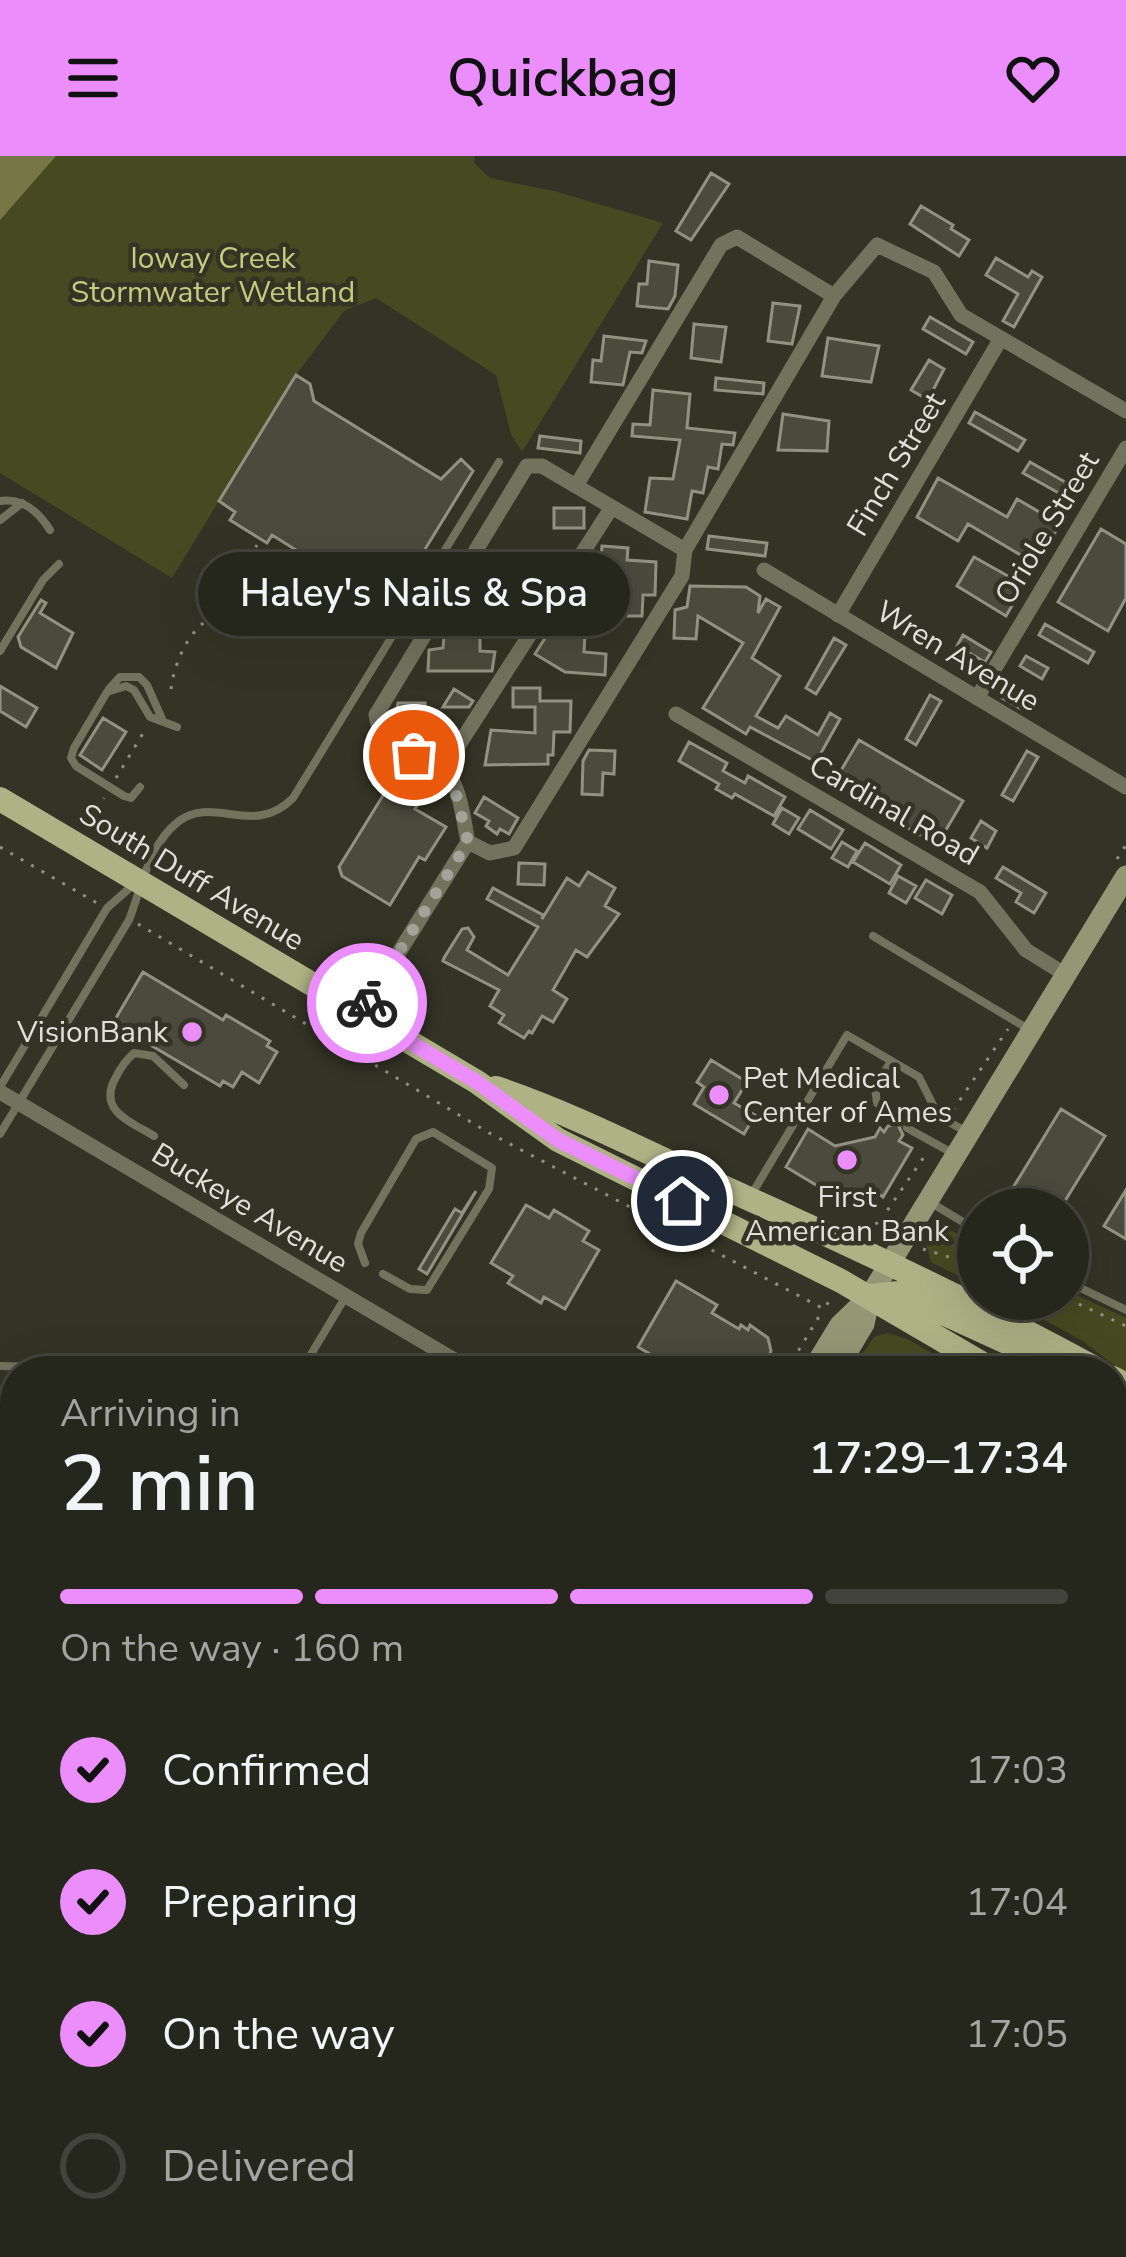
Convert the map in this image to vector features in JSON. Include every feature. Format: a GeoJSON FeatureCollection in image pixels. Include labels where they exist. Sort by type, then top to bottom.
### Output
{"type":"FeatureCollection","features":[{"type":"Feature","properties":{"kind":"main road","name":"South Duff Avenue"},"geometry":{"type":"LineString","coordinates":[[0,799],[477,1082],[558,1140],[870,1296],[970,1356]]}},
{"type":"Feature","properties":{"kind":"main road"},"geometry":{"type":"LineString","coordinates":[[821,1356],[840,1324],[870,1296],[969,1133],[1022,1026],[1066,975],[1121,869]]}},
{"type":"Feature","properties":{"kind":"main road","name":"South Duff Avenue"},"geometry":{"type":"LineString","coordinates":[[477,1082],[543,1104],[889,1264],[1073,1356]]}},
{"type":"Feature","properties":{"kind":"main road"},"geometry":{"type":"LineString","coordinates":[[870,1296],[899,1294],[1037,1356]]}},
{"type":"Feature","properties":{"kind":"main road"},"geometry":{"type":"LineString","coordinates":[[845,1356],[864,1324],[870,1296]]}},
{"type":"Feature","properties":{"kind":"street"},"geometry":{"type":"LineString","coordinates":[[576,486],[721,245],[737,237],[834,296]]}},
{"type":"Feature","properties":{"kind":"street"},"geometry":{"type":"LineString","coordinates":[[468,842],[490,854],[514,848],[682,576],[685,550],[834,296],[877,245],[934,272],[961,315],[1126,411]]}},
{"type":"Feature","properties":{"kind":"street","name":"Finch Street"},"geometry":{"type":"LineString","coordinates":[[838,615],[1000,340]]}},
{"type":"Feature","properties":{"kind":"street","name":"Oriole Street"},"geometry":{"type":"LineString","coordinates":[[976,698],[1126,448]]}},
{"type":"Feature","properties":{"kind":"street"},"geometry":{"type":"LineString","coordinates":[[361,1013],[468,842],[453,782],[386,739],[377,728],[376,716],[527,466],[542,466],[685,550]]}},
{"type":"Feature","properties":{"kind":"street"},"geometry":{"type":"LineString","coordinates":[[442,771],[611,507]]}},
{"type":"Feature","properties":{"kind":"street","name":"Wren Avenue"},"geometry":{"type":"LineString","coordinates":[[764,570],[1125,785]]}},
{"type":"Feature","properties":{"kind":"street","name":"Cardinal Road"},"geometry":{"type":"LineString","coordinates":[[676,714],[980,892],[1026,950],[1066,975]]}},
{"type":"Feature","properties":{"kind":"street","name":"Buckeye Avenue"},"geometry":{"type":"LineString","coordinates":[[0,1090],[447,1356]]}},
{"type":"Feature","properties":{"kind":"lane"},"geometry":{"type":"LineString","coordinates":[[0,1090],[106,908],[139,880],[180,820],[199,814],[266,817],[292,798],[500,462]]}},
{"type":"Feature","properties":{"kind":"lane"},"geometry":{"type":"LineString","coordinates":[[0,501],[23,503],[50,530]]}},
{"type":"Feature","properties":{"kind":"lane"},"geometry":{"type":"LineString","coordinates":[[0,520],[23,503]]}},
{"type":"Feature","properties":{"kind":"lane"},"geometry":{"type":"LineString","coordinates":[[0,651],[43,580],[59,565]]}},
{"type":"Feature","properties":{"kind":"lane"},"geometry":{"type":"LineString","coordinates":[[140,787],[131,798],[124,796],[71,758],[107,692],[126,686],[134,690],[146,713],[176,727]]}},
{"type":"Feature","properties":{"kind":"lane"},"geometry":{"type":"LineString","coordinates":[[0,1134],[129,920],[139,880]]}},
{"type":"Feature","properties":{"kind":"lane"},"geometry":{"type":"LineString","coordinates":[[873,935],[1022,1026]]}},
{"type":"Feature","properties":{"kind":"lane"},"geometry":{"type":"LineString","coordinates":[[749,1199],[847,1035],[925,1083],[946,1121],[969,1133]]}},
{"type":"Feature","properties":{"kind":"lane"},"geometry":{"type":"LineString","coordinates":[[154,1136],[111,1107],[111,1085],[134,1052],[153,1056],[184,1084]]}},
{"type":"Feature","properties":{"kind":"lane"},"geometry":{"type":"LineString","coordinates":[[891,1061],[875,1087],[877,1103],[893,1119]]}},
{"type":"Feature","properties":{"kind":"lane"},"geometry":{"type":"LineString","coordinates":[[908,1127],[956,1155]]}},
{"type":"Feature","properties":{"kind":"lane"},"geometry":{"type":"LineString","coordinates":[[365,1263],[358,1244],[361,1233],[424,1133],[433,1132],[492,1168],[490,1189],[427,1290],[410,1289],[383,1274]]}},
{"type":"Feature","properties":{"kind":"lane"},"geometry":{"type":"LineString","coordinates":[[928,1201],[957,1218]]}},
{"type":"Feature","properties":{"kind":"lane"},"geometry":{"type":"LineString","coordinates":[[1089,1292],[1126,1310]]}},
{"type":"Feature","properties":{"kind":"lane"},"geometry":{"type":"LineString","coordinates":[[310,1356],[346,1296]]}},
{"type":"Feature","properties":{"kind":"path"},"geometry":{"type":"LineString","coordinates":[[171,689],[173,668],[201,623],[212,617],[257,544]]}},
{"type":"Feature","properties":{"kind":"path"},"geometry":{"type":"LineString","coordinates":[[112,783],[149,723]]}},
{"type":"Feature","properties":{"kind":"path"},"geometry":{"type":"LineString","coordinates":[[91,819],[108,792]]}},
{"type":"Feature","properties":{"kind":"path"},"geometry":{"type":"LineString","coordinates":[[1121,869],[1126,845]]}},
{"type":"Feature","properties":{"kind":"path"},"geometry":{"type":"LineString","coordinates":[[0,848],[87,898]]}},
{"type":"Feature","properties":{"kind":"path"},"geometry":{"type":"LineString","coordinates":[[147,930],[491,1134],[824,1309]]}},
{"type":"Feature","properties":{"kind":"path"},"geometry":{"type":"LineString","coordinates":[[946,1121],[1022,1026]]}},
{"type":"Feature","properties":{"kind":"path"},"geometry":{"type":"LineString","coordinates":[[869,1234],[868,1229],[883,1223],[934,1143]]}},
{"type":"Feature","properties":{"kind":"path"},"geometry":{"type":"LineString","coordinates":[[926,1251],[957,1260]]}},
{"type":"Feature","properties":{"kind":"path"},"geometry":{"type":"LineString","coordinates":[[796,1356],[830,1298]]}},
{"type":"Feature","properties":{"kind":"path"},"geometry":{"type":"LineString","coordinates":[[1089,1309],[1126,1326]]}},
{"type":"Feature","properties":{"kind":"green space","name":"Ioway Creek Stormwater Wetland"},"geometry":{"type":"Polygon","coordinates":[[[0,156],[475,156],[474,163],[490,178],[663,223],[522,452],[511,434],[496,375],[376,298],[344,311],[296,375],[172,578],[0,473],[0,156]]]}},
{"type":"Feature","properties":{"kind":"green space"},"geometry":{"type":"Polygon","coordinates":[[[944,1228],[957,1233],[957,1275],[931,1262],[926,1244],[934,1231],[944,1228]]]}},
{"type":"Feature","properties":{"kind":"green space"},"geometry":{"type":"Polygon","coordinates":[[[1089,1301],[1126,1318],[1126,1356],[1102,1356],[1044,1320],[1089,1320],[1089,1301]]]}},
{"type":"Feature","properties":{"kind":"green space"},"geometry":{"type":"Polygon","coordinates":[[[888,1333],[937,1356],[861,1356],[874,1337],[888,1333]]]}},
{"type":"Feature","properties":{"kind":"shaded area"},"geometry":{"type":"Polygon","coordinates":[[[0,156],[56,156],[0,220],[0,156]]]}},
{"type":"Feature","properties":{"kind":"building"},"geometry":{"type":"Polygon","coordinates":[[[711,173],[729,184],[691,240],[676,231],[711,173]]]}},
{"type":"Feature","properties":{"kind":"building"},"geometry":{"type":"Polygon","coordinates":[[[921,206],[969,240],[959,256],[910,224],[921,206]]]}},
{"type":"Feature","properties":{"kind":"building"},"geometry":{"type":"Polygon","coordinates":[[[996,258],[1028,277],[1032,271],[1042,277],[1014,327],[1003,321],[1018,294],[986,275],[996,258]]]}},
{"type":"Feature","properties":{"kind":"building"},"geometry":{"type":"Polygon","coordinates":[[[649,261],[678,265],[675,296],[668,309],[637,306],[639,284],[647,284],[649,261]]]}},
{"type":"Feature","properties":{"kind":"building"},"geometry":{"type":"Polygon","coordinates":[[[773,303],[800,306],[792,344],[768,341],[773,303]]]}},
{"type":"Feature","properties":{"kind":"building"},"geometry":{"type":"Polygon","coordinates":[[[930,317],[973,342],[966,354],[923,329],[930,317]]]}},
{"type":"Feature","properties":{"kind":"building"},"geometry":{"type":"Polygon","coordinates":[[[694,324],[726,327],[721,362],[691,358],[694,324]]]}},
{"type":"Feature","properties":{"kind":"building"},"geometry":{"type":"Polygon","coordinates":[[[604,336],[646,341],[642,353],[630,352],[623,385],[591,382],[593,360],[601,361],[604,336]]]}},
{"type":"Feature","properties":{"kind":"building"},"geometry":{"type":"Polygon","coordinates":[[[828,338],[879,346],[871,382],[822,376],[828,338]]]}},
{"type":"Feature","properties":{"kind":"building"},"geometry":{"type":"Polygon","coordinates":[[[929,360],[944,369],[928,400],[911,390],[929,360]]]}},
{"type":"Feature","properties":{"kind":"building"},"geometry":{"type":"Polygon","coordinates":[[[296,375],[310,384],[314,401],[441,479],[461,459],[473,471],[389,608],[272,535],[267,543],[230,520],[235,512],[219,501],[296,375]]]}},
{"type":"Feature","properties":{"kind":"building"},"geometry":{"type":"Polygon","coordinates":[[[716,378],[764,383],[763,394],[715,390],[716,378]]]}},
{"type":"Feature","properties":{"kind":"building"},"geometry":{"type":"Polygon","coordinates":[[[653,390],[690,394],[687,428],[735,433],[733,445],[722,444],[718,469],[708,467],[703,493],[692,491],[687,519],[645,512],[650,478],[673,479],[680,440],[632,436],[633,424],[650,425],[653,390]]]}},
{"type":"Feature","properties":{"kind":"building"},"geometry":{"type":"Polygon","coordinates":[[[975,412],[1025,440],[1018,451],[969,423],[975,412]]]}},
{"type":"Feature","properties":{"kind":"building"},"geometry":{"type":"Polygon","coordinates":[[[783,414],[829,421],[827,451],[778,450],[783,414]]]}},
{"type":"Feature","properties":{"kind":"building"},"geometry":{"type":"Polygon","coordinates":[[[540,436],[581,441],[580,453],[538,448],[540,436]]]}},
{"type":"Feature","properties":{"kind":"building"},"geometry":{"type":"Polygon","coordinates":[[[1030,462],[1079,490],[1073,501],[1023,473],[1030,462]]]}},
{"type":"Feature","properties":{"kind":"building"},"geometry":{"type":"Polygon","coordinates":[[[938,478],[1007,517],[1017,499],[1060,524],[1036,564],[968,524],[958,541],[917,517],[938,478]]]}},
{"type":"Feature","properties":{"kind":"building"},"geometry":{"type":"Polygon","coordinates":[[[554,508],[584,508],[584,528],[554,528],[554,508]]]}},
{"type":"Feature","properties":{"kind":"building"},"geometry":{"type":"Polygon","coordinates":[[[1101,529],[1126,544],[1126,598],[1108,631],[1058,602],[1101,529]]]}},
{"type":"Feature","properties":{"kind":"building"},"geometry":{"type":"Polygon","coordinates":[[[709,536],[767,543],[765,556],[707,549],[709,536]]]}},
{"type":"Feature","properties":{"kind":"building"},"geometry":{"type":"Polygon","coordinates":[[[602,546],[628,548],[627,560],[656,562],[655,595],[643,595],[642,616],[586,616],[584,652],[606,654],[605,675],[565,672],[535,654],[554,624],[562,625],[565,602],[619,604],[621,567],[600,566],[602,546]]]}},
{"type":"Feature","properties":{"kind":"building"},"geometry":{"type":"Polygon","coordinates":[[[489,551],[551,555],[550,575],[535,575],[535,605],[525,621],[480,620],[480,651],[495,652],[492,671],[428,671],[429,650],[443,648],[445,624],[460,624],[461,598],[474,597],[475,575],[487,573],[489,551]]]}},
{"type":"Feature","properties":{"kind":"building"},"geometry":{"type":"Polygon","coordinates":[[[974,557],[1024,585],[1006,616],[957,586],[974,557]]]}},
{"type":"Feature","properties":{"kind":"building"},"geometry":{"type":"Polygon","coordinates":[[[690,586],[746,587],[760,596],[758,613],[766,599],[780,607],[752,658],[780,676],[756,716],[778,728],[786,716],[818,735],[830,713],[840,719],[816,762],[750,727],[746,734],[703,708],[743,643],[698,616],[696,639],[674,638],[675,610],[687,607],[690,586]]]}},
{"type":"Feature","properties":{"kind":"building"},"geometry":{"type":"Polygon","coordinates":[[[41,600],[46,603],[40,613],[73,633],[56,668],[21,647],[18,637],[41,600]]]}},
{"type":"Feature","properties":{"kind":"building"},"geometry":{"type":"Polygon","coordinates":[[[1045,624],[1094,652],[1088,663],[1039,635],[1045,624]]]}},
{"type":"Feature","properties":{"kind":"building"},"geometry":{"type":"Polygon","coordinates":[[[963,635],[991,652],[985,662],[957,646],[963,635]]]}},
{"type":"Feature","properties":{"kind":"building"},"geometry":{"type":"Polygon","coordinates":[[[834,638],[846,645],[816,694],[806,688],[834,638]]]}},
{"type":"Feature","properties":{"kind":"building"},"geometry":{"type":"Polygon","coordinates":[[[1026,656],[1048,668],[1042,679],[1020,666],[1026,656]]]}},
{"type":"Feature","properties":{"kind":"building"},"geometry":{"type":"Polygon","coordinates":[[[0,686],[37,708],[26,727],[0,711],[0,686]]]}},
{"type":"Feature","properties":{"kind":"building"},"geometry":{"type":"Polygon","coordinates":[[[513,688],[540,688],[540,701],[571,701],[570,732],[554,732],[548,764],[485,765],[491,730],[535,733],[535,707],[513,707],[513,688]]]}},
{"type":"Feature","properties":{"kind":"building"},"geometry":{"type":"Polygon","coordinates":[[[1008,688],[1029,700],[1023,710],[1002,698],[1008,688]]]}},
{"type":"Feature","properties":{"kind":"building"},"geometry":{"type":"Polygon","coordinates":[[[454,689],[473,701],[469,707],[443,707],[454,689]]]}},
{"type":"Feature","properties":{"kind":"building"},"geometry":{"type":"Polygon","coordinates":[[[930,695],[941,701],[916,745],[906,739],[930,695]]]}},
{"type":"Feature","properties":{"kind":"building"},"geometry":{"type":"Polygon","coordinates":[[[398,703],[425,703],[424,729],[393,726],[398,703]]]}},
{"type":"Feature","properties":{"kind":"building"},"geometry":{"type":"Polygon","coordinates":[[[103,718],[126,732],[102,770],[80,755],[103,718]]]}},
{"type":"Feature","properties":{"kind":"building"},"geometry":{"type":"Polygon","coordinates":[[[431,725],[448,727],[434,750],[421,743],[431,725]]]}},
{"type":"Feature","properties":{"kind":"building"},"geometry":{"type":"Polygon","coordinates":[[[859,740],[963,801],[937,845],[833,784],[859,740]]]}},
{"type":"Feature","properties":{"kind":"building"},"geometry":{"type":"Polygon","coordinates":[[[689,742],[727,763],[723,771],[745,783],[748,776],[785,797],[774,816],[716,789],[719,784],[679,761],[689,742]]]}},
{"type":"Feature","properties":{"kind":"building"},"geometry":{"type":"Polygon","coordinates":[[[589,750],[615,751],[614,774],[603,773],[602,795],[582,794],[583,761],[589,750]]]}},
{"type":"Feature","properties":{"kind":"building"},"geometry":{"type":"Polygon","coordinates":[[[1027,751],[1038,757],[1013,801],[1002,795],[1027,751]]]}},
{"type":"Feature","properties":{"kind":"building"},"geometry":{"type":"Polygon","coordinates":[[[395,776],[424,794],[415,809],[446,827],[425,860],[419,857],[390,905],[342,876],[339,867],[395,776]]]}},
{"type":"Feature","properties":{"kind":"building"},"geometry":{"type":"Polygon","coordinates":[[[484,797],[518,818],[509,834],[500,829],[497,834],[486,826],[489,821],[475,813],[484,797]]]}},
{"type":"Feature","properties":{"kind":"building"},"geometry":{"type":"Polygon","coordinates":[[[782,808],[799,818],[789,834],[773,824],[782,808]]]}},
{"type":"Feature","properties":{"kind":"building"},"geometry":{"type":"Polygon","coordinates":[[[810,810],[843,830],[831,849],[798,829],[810,810]]]}},
{"type":"Feature","properties":{"kind":"building"},"geometry":{"type":"Polygon","coordinates":[[[981,821],[996,831],[987,848],[971,838],[981,821]]]}},
{"type":"Feature","properties":{"kind":"building"},"geometry":{"type":"Polygon","coordinates":[[[842,842],[857,851],[848,867],[832,858],[842,842]]]}},
{"type":"Feature","properties":{"kind":"building"},"geometry":{"type":"Polygon","coordinates":[[[865,843],[901,865],[890,884],[853,862],[865,843]]]}},
{"type":"Feature","properties":{"kind":"building"},"geometry":{"type":"Polygon","coordinates":[[[519,863],[545,864],[544,885],[518,884],[519,863]]]}},
{"type":"Feature","properties":{"kind":"building"},"geometry":{"type":"Polygon","coordinates":[[[1003,867],[1046,893],[1034,913],[1016,902],[1021,893],[996,878],[1003,867]]]}},
{"type":"Feature","properties":{"kind":"building"},"geometry":{"type":"Polygon","coordinates":[[[588,872],[615,888],[605,906],[619,914],[587,957],[576,950],[553,990],[567,999],[553,1022],[542,1016],[524,1038],[499,1023],[504,1015],[490,1006],[499,990],[444,958],[462,929],[468,928],[474,937],[467,950],[508,975],[538,927],[487,899],[493,888],[543,915],[542,919],[567,878],[579,886],[588,872]]]}},
{"type":"Feature","properties":{"kind":"building"},"geometry":{"type":"Polygon","coordinates":[[[898,876],[916,886],[906,903],[889,893],[898,876]]]}},
{"type":"Feature","properties":{"kind":"building"},"geometry":{"type":"Polygon","coordinates":[[[926,880],[952,895],[942,914],[915,898],[926,880]]]}},
{"type":"Feature","properties":{"kind":"building","name":"VisionBank"},"geometry":{"type":"Polygon","coordinates":[[[143,972],[223,1020],[226,1015],[270,1041],[267,1046],[277,1052],[259,1083],[242,1072],[233,1087],[223,1081],[220,1086],[113,1023],[143,972]]]}},
{"type":"Feature","properties":{"kind":"building","name":"Pet Medical Center of Ames"},"geometry":{"type":"Polygon","coordinates":[[[711,1060],[747,1082],[734,1103],[755,1115],[744,1134],[694,1104],[704,1087],[697,1082],[711,1060]]]}},
{"type":"Feature","properties":{"kind":"building","name":"First American Bank"},"geometry":{"type":"Polygon","coordinates":[[[901,1107],[915,1115],[899,1127],[903,1135],[899,1141],[912,1148],[883,1197],[879,1194],[870,1203],[851,1206],[786,1167],[808,1129],[835,1146],[875,1137],[880,1128],[884,1132],[900,1124],[901,1107]]]}},
{"type":"Feature","properties":{"kind":"building"},"geometry":{"type":"Polygon","coordinates":[[[1061,1109],[1105,1136],[1073,1188],[1013,1188],[1061,1109]]]}},
{"type":"Feature","properties":{"kind":"building"},"geometry":{"type":"Polygon","coordinates":[[[1126,1190],[1126,1239],[1104,1226],[1126,1190]]]}},
{"type":"Feature","properties":{"kind":"building"},"geometry":{"type":"Polygon","coordinates":[[[476,1191],[427,1274],[419,1269],[455,1209],[462,1213],[476,1191]]]}},
{"type":"Feature","properties":{"kind":"building"},"geometry":{"type":"Polygon","coordinates":[[[526,1205],[549,1218],[554,1210],[589,1231],[583,1241],[599,1250],[565,1309],[544,1297],[541,1303],[508,1283],[513,1276],[491,1263],[526,1205]]]}},
{"type":"Feature","properties":{"kind":"building"},"geometry":{"type":"Polygon","coordinates":[[[676,1281],[717,1305],[712,1313],[739,1329],[741,1325],[748,1330],[750,1325],[768,1338],[771,1351],[769,1356],[653,1356],[638,1347],[676,1281]]]}},
{"type":"Feature","properties":{"kind":"way so far"},"geometry":{"type":"LineString","coordinates":[[367,1003],[468,842],[453,782],[414,755]]}},
{"type":"Feature","properties":{"kind":"place","name":"Haley's Nails & Spa"},"geometry":{"type":"Point","coordinates":[414,755]}},
{"type":"Feature","properties":{"kind":"place","name":"VisionBank"},"geometry":{"type":"Point","coordinates":[192,1032]}},
{"type":"Feature","properties":{"kind":"place","name":"Pet Medical Center of Ames"},"geometry":{"type":"Point","coordinates":[719,1095]}},
{"type":"Feature","properties":{"kind":"place","name":"First American Bank"},"geometry":{"type":"Point","coordinates":[847,1160]}},
{"type":"Feature","properties":{"kind":"route"},"geometry":{"type":"LineString","coordinates":[[367,1003],[361,1013],[477,1082],[526,1121],[682,1201]]}}]}
